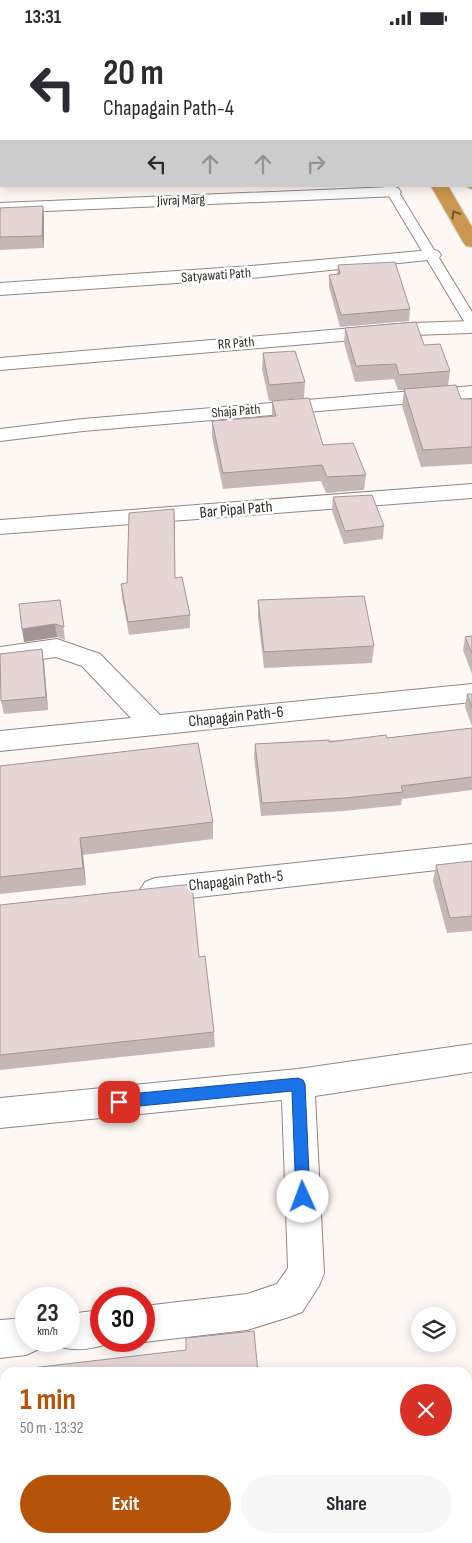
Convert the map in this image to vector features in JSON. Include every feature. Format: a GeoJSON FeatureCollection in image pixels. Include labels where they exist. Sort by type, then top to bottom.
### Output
{"type":"FeatureCollection","features":[{"type":"Feature","properties":{"kind":"highway"},"geometry":{"type":"LineString","coordinates":[[440,187],[472,243]]}},
{"type":"Feature","properties":{"kind":"street","name":"Jivraj Marg"},"geometry":{"type":"LineString","coordinates":[[0,209],[390,189]]}},
{"type":"Feature","properties":{"kind":"street","name":"Satyawati Path"},"geometry":{"type":"LineString","coordinates":[[0,289],[251,272],[432,255]]}},
{"type":"Feature","properties":{"kind":"street","name":"RR Path"},"geometry":{"type":"LineString","coordinates":[[0,363],[373,332],[472,327]]}},
{"type":"Feature","properties":{"kind":"street","name":"Shaja Path"},"geometry":{"type":"LineString","coordinates":[[0,435],[83,425],[472,392]]}},
{"type":"Feature","properties":{"kind":"street","name":"Bar Pipal Path"},"geometry":{"type":"LineString","coordinates":[[0,527],[472,491]]}},
{"type":"Feature","properties":{"kind":"street"},"geometry":{"type":"LineString","coordinates":[[0,656],[57,647],[91,660],[154,725]]}},
{"type":"Feature","properties":{"kind":"street","name":"Chapagain Path-6"},"geometry":{"type":"LineString","coordinates":[[0,741],[472,693]]}},
{"type":"Feature","properties":{"kind":"street","name":"Chapagain Path-5"},"geometry":{"type":"LineString","coordinates":[[128,893],[472,855]]}},
{"type":"Feature","properties":{"kind":"street"},"geometry":{"type":"LineString","coordinates":[[0,1113],[298,1084],[472,1058]]}},
{"type":"Feature","properties":{"kind":"street"},"geometry":{"type":"LineString","coordinates":[[155,1323],[247,1312],[289,1299],[306,1273],[298,1084]]}},
{"type":"Feature","properties":{"kind":"street"},"geometry":{"type":"LineString","coordinates":[[0,1339],[15,1338]]}},
{"type":"Feature","properties":{"kind":"lane"},"geometry":{"type":"LineString","coordinates":[[390,189],[472,323]]}},
{"type":"Feature","properties":{"kind":"building"},"geometry":{"type":"Polygon","coordinates":[[[43,206],[42,236],[0,237],[0,208],[43,206]]]}},
{"type":"Feature","properties":{"kind":"building"},"geometry":{"type":"Polygon","coordinates":[[[395,262],[410,309],[341,315],[329,275],[340,274],[338,265],[395,262]]]}},
{"type":"Feature","properties":{"kind":"building"},"geometry":{"type":"Polygon","coordinates":[[[416,322],[424,345],[440,344],[450,371],[399,375],[396,364],[356,366],[345,328],[416,322]]]}},
{"type":"Feature","properties":{"kind":"building"},"geometry":{"type":"Polygon","coordinates":[[[295,351],[305,382],[269,385],[263,353],[295,351]]]}},
{"type":"Feature","properties":{"kind":"building"},"geometry":{"type":"Polygon","coordinates":[[[456,385],[461,399],[472,399],[472,447],[423,450],[404,389],[456,385]]]}},
{"type":"Feature","properties":{"kind":"building"},"geometry":{"type":"Polygon","coordinates":[[[309,398],[323,445],[353,443],[366,475],[327,477],[322,465],[223,473],[212,421],[276,416],[272,401],[309,398]]]}},
{"type":"Feature","properties":{"kind":"building"},"geometry":{"type":"Polygon","coordinates":[[[372,495],[384,526],[345,531],[333,497],[372,495]]]}},
{"type":"Feature","properties":{"kind":"building"},"geometry":{"type":"Polygon","coordinates":[[[174,509],[175,578],[182,577],[190,615],[128,622],[121,584],[127,583],[129,513],[174,509]]]}},
{"type":"Feature","properties":{"kind":"building"},"geometry":{"type":"Polygon","coordinates":[[[364,596],[374,646],[264,652],[258,600],[364,596]]]}},
{"type":"Feature","properties":{"kind":"building"},"geometry":{"type":"Polygon","coordinates":[[[60,600],[64,627],[55,624],[22,629],[19,604],[60,600]]]}},
{"type":"Feature","properties":{"kind":"building"},"geometry":{"type":"Polygon","coordinates":[[[472,636],[472,654],[465,637],[472,636]]]}},
{"type":"Feature","properties":{"kind":"building"},"geometry":{"type":"Polygon","coordinates":[[[42,649],[46,697],[1,701],[0,654],[42,649]]]}},
{"type":"Feature","properties":{"kind":"building"},"geometry":{"type":"Polygon","coordinates":[[[467,694],[472,694],[472,707],[467,694]]]}},
{"type":"Feature","properties":{"kind":"building"},"geometry":{"type":"Polygon","coordinates":[[[472,728],[472,777],[401,786],[403,792],[262,803],[255,744],[329,740],[329,742],[386,735],[387,738],[472,728]]]}},
{"type":"Feature","properties":{"kind":"building"},"geometry":{"type":"Polygon","coordinates":[[[198,743],[213,822],[80,838],[83,868],[0,877],[0,766],[198,743]]]}},
{"type":"Feature","properties":{"kind":"building"},"geometry":{"type":"Polygon","coordinates":[[[472,861],[472,916],[450,918],[436,865],[472,861]]]}},
{"type":"Feature","properties":{"kind":"building"},"geometry":{"type":"Polygon","coordinates":[[[192,884],[199,957],[205,956],[214,1032],[0,1055],[0,905],[192,884]]]}},
{"type":"Feature","properties":{"kind":"building"},"geometry":{"type":"Polygon","coordinates":[[[254,1331],[257,1367],[40,1367],[186,1350],[186,1338],[254,1331]]]}},
{"type":"Feature","properties":{"kind":"route"},"geometry":{"type":"LineString","coordinates":[[119,1102],[298,1084],[303,1197]]}}]}
